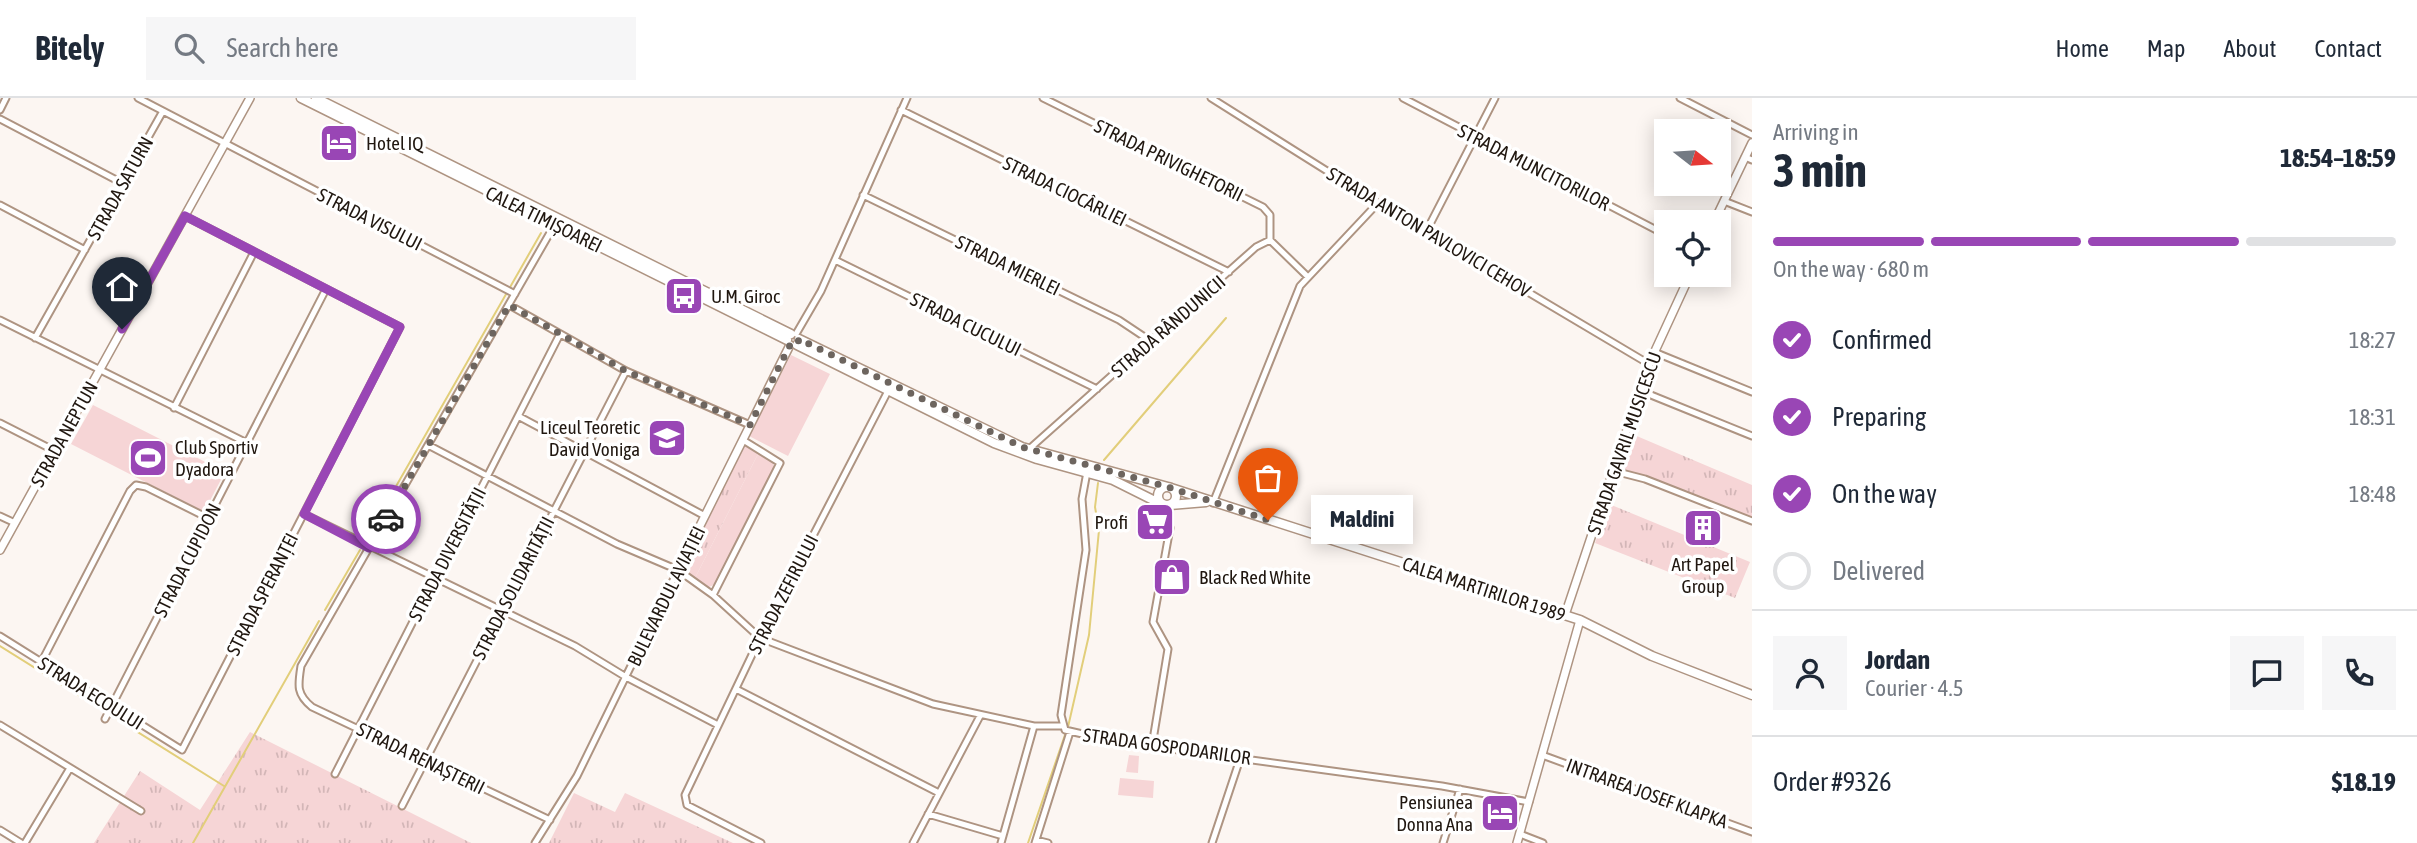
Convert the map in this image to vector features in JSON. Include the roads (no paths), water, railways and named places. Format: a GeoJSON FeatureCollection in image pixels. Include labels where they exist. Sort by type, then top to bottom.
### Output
{"type":"FeatureCollection","features":[{"type":"Feature","properties":{"kind":"main road","name":"CALEA TIMIȘOAREI"},"geometry":{"type":"LineString","coordinates":[[301,98],[966,422],[1028,450],[1088,469]]}},
{"type":"Feature","properties":{"kind":"main road","name":"CALEA TIMIȘOAREI"},"geometry":{"type":"LineString","coordinates":[[316,98],[994,443],[1037,459],[1088,469]]}},
{"type":"Feature","properties":{"kind":"main road","name":"CALEA MARTIRILOR 1989"},"geometry":{"type":"LineString","coordinates":[[1088,469],[1169,487],[1580,620],[1652,656],[1752,695]]}},
{"type":"Feature","properties":{"kind":"main road"},"geometry":{"type":"LineString","coordinates":[[1088,469],[1165,505]]}},
{"type":"Feature","properties":{"kind":"main road"},"geometry":{"type":"LineString","coordinates":[[1169,487],[1176,498],[1165,505],[1158,492],[1169,487]]}},
{"type":"Feature","properties":{"kind":"main road","name":"CALEA MARTIRILOR 1989"},"geometry":{"type":"LineString","coordinates":[[1165,505],[1211,502]]}},
{"type":"Feature","properties":{"kind":"street"},"geometry":{"type":"LineString","coordinates":[[0,110],[6,98]]}},
{"type":"Feature","properties":{"kind":"street","name":"STRADA VISULUI"},"geometry":{"type":"LineString","coordinates":[[138,98],[514,294]]}},
{"type":"Feature","properties":{"kind":"street","name":"STRADA NEPTUN"},"geometry":{"type":"LineString","coordinates":[[0,550],[250,98]]}},
{"type":"Feature","properties":{"kind":"street","name":"BULEVARDUL AVIAȚIEI"},"geometry":{"type":"LineString","coordinates":[[535,843],[577,776],[750,425],[835,260],[907,98]]}},
{"type":"Feature","properties":{"kind":"street","name":"STRADA PRIVIGHETORII"},"geometry":{"type":"LineString","coordinates":[[1043,98],[1263,207],[1270,215],[1270,240]]}},
{"type":"Feature","properties":{"kind":"street","name":"STRADA ANTON PAVLOVICI CEHOV"},"geometry":{"type":"LineString","coordinates":[[1210,98],[1378,203],[1649,364]]}},
{"type":"Feature","properties":{"kind":"street","name":"STRADA MUNCITORILOR"},"geometry":{"type":"LineString","coordinates":[[1403,98],[1654,229]]}},
{"type":"Feature","properties":{"kind":"street"},"geometry":{"type":"LineString","coordinates":[[1427,230],[1495,98]]}},
{"type":"Feature","properties":{"kind":"street"},"geometry":{"type":"LineString","coordinates":[[1680,98],[1752,135]]}},
{"type":"Feature","properties":{"kind":"street","name":"STRADA CIOCÂRLIEI"},"geometry":{"type":"LineString","coordinates":[[901,110],[1229,272]]}},
{"type":"Feature","properties":{"kind":"street","name":"STRADA SATURN"},"geometry":{"type":"LineString","coordinates":[[35,338],[163,111]]}},
{"type":"Feature","properties":{"kind":"street"},"geometry":{"type":"LineString","coordinates":[[0,119],[122,183]]}},
{"type":"Feature","properties":{"kind":"street"},"geometry":{"type":"LineString","coordinates":[[1720,210],[1749,159],[1752,143]]}},
{"type":"Feature","properties":{"kind":"street","name":"STRADA MIERLEI"},"geometry":{"type":"LineString","coordinates":[[863,195],[1119,320],[1149,340]]}},
{"type":"Feature","properties":{"kind":"street"},"geometry":{"type":"LineString","coordinates":[[1724,201],[1752,212]]}},
{"type":"Feature","properties":{"kind":"street"},"geometry":{"type":"LineString","coordinates":[[1211,502],[1300,286],[1378,203]]}},
{"type":"Feature","properties":{"kind":"street"},"geometry":{"type":"LineString","coordinates":[[0,205],[85,250]]}},
{"type":"Feature","properties":{"kind":"street"},"geometry":{"type":"LineString","coordinates":[[185,216],[326,289]]}},
{"type":"Feature","properties":{"kind":"street"},"geometry":{"type":"LineString","coordinates":[[369,548],[555,224]]}},
{"type":"Feature","properties":{"kind":"street"},"geometry":{"type":"LineString","coordinates":[[1270,240],[1308,277]]}},
{"type":"Feature","properties":{"kind":"street","name":"STRADA RÂNDUNICII"},"geometry":{"type":"LineString","coordinates":[[1028,450],[1256,247],[1270,240]]}},
{"type":"Feature","properties":{"kind":"street"},"geometry":{"type":"LineString","coordinates":[[174,408],[254,252]]}},
{"type":"Feature","properties":{"kind":"street","name":"STRADA CUCULUI"},"geometry":{"type":"LineString","coordinates":[[835,260],[1097,389]]}},
{"type":"Feature","properties":{"kind":"street","name":"STRADA GAVRIL MUSICESCU"},"geometry":{"type":"LineString","coordinates":[[1565,615],[1649,364],[1684,287]]}},
{"type":"Feature","properties":{"kind":"street","name":"STRADA SPERANȚEI"},"geometry":{"type":"LineString","coordinates":[[183,750],[400,327],[326,289]]}},
{"type":"Feature","properties":{"kind":"street","name":"STRADA CUPIDON"},"geometry":{"type":"LineString","coordinates":[[106,717],[326,289]]}},
{"type":"Feature","properties":{"kind":"street"},"geometry":{"type":"LineString","coordinates":[[509,305],[626,371],[750,425]]}},
{"type":"Feature","properties":{"kind":"street"},"geometry":{"type":"LineString","coordinates":[[0,320],[247,443]]}},
{"type":"Feature","properties":{"kind":"street","name":"STRADA DIVERSITĂȚII"},"geometry":{"type":"LineString","coordinates":[[335,774],[560,334]]}},
{"type":"Feature","properties":{"kind":"street"},"geometry":{"type":"LineString","coordinates":[[1654,352],[1752,392]]}},
{"type":"Feature","properties":{"kind":"street","name":"STRADA SOLIDARITĂȚII"},"geometry":{"type":"LineString","coordinates":[[402,806],[626,371]]}},
{"type":"Feature","properties":{"kind":"street","name":"STRADA ZEFIRULUI"},"geometry":{"type":"LineString","coordinates":[[761,843],[693,809],[685,800],[760,638],[888,391]]}},
{"type":"Feature","properties":{"kind":"street"},"geometry":{"type":"LineString","coordinates":[[1641,391],[1752,436]]}},
{"type":"Feature","properties":{"kind":"street"},"geometry":{"type":"LineString","coordinates":[[518,416],[705,516]]}},
{"type":"Feature","properties":{"kind":"street"},"geometry":{"type":"LineString","coordinates":[[0,424],[55,451]]}},
{"type":"Feature","properties":{"kind":"street"},"geometry":{"type":"LineString","coordinates":[[713,595],[780,463],[743,440]]}},
{"type":"Feature","properties":{"kind":"street"},"geometry":{"type":"LineString","coordinates":[[428,445],[553,510],[678,570],[713,595],[760,638],[909,696],[980,716],[1066,730],[1035,841],[1048,843]]}},
{"type":"Feature","properties":{"kind":"street","name":"STRADA GOSPODARILOR"},"geometry":{"type":"LineString","coordinates":[[1088,469],[1082,499],[1086,550],[1066,730],[1152,746],[1460,789],[1529,802]]}},
{"type":"Feature","properties":{"kind":"street"},"geometry":{"type":"LineString","coordinates":[[1614,471],[1645,479],[1752,521]]}},
{"type":"Feature","properties":{"kind":"street"},"geometry":{"type":"LineString","coordinates":[[42,661],[121,507],[136,485],[208,518]]}},
{"type":"Feature","properties":{"kind":"street"},"geometry":{"type":"LineString","coordinates":[[1152,746],[1168,649],[1153,622],[1170,528],[1165,505]]}},
{"type":"Feature","properties":{"kind":"street"},"geometry":{"type":"LineString","coordinates":[[304,514],[369,548],[435,577],[575,646],[626,677],[718,725]]}},
{"type":"Feature","properties":{"kind":"street"},"geometry":{"type":"LineString","coordinates":[[0,516],[15,523]]}},
{"type":"Feature","properties":{"kind":"street","name":"STRADA RENAȘTERII"},"geometry":{"type":"LineString","coordinates":[[369,548],[301,666],[298,690],[301,698],[312,707],[550,820]]}},
{"type":"Feature","properties":{"kind":"street"},"geometry":{"type":"LineString","coordinates":[[1517,843],[1580,620]]}},
{"type":"Feature","properties":{"kind":"street","name":"STRADA ECOULUI"},"geometry":{"type":"LineString","coordinates":[[0,636],[183,750]]}},
{"type":"Feature","properties":{"kind":"street"},"geometry":{"type":"LineString","coordinates":[[736,689],[939,793]]}},
{"type":"Feature","properties":{"kind":"street"},"geometry":{"type":"LineString","coordinates":[[913,843],[980,716]]}},
{"type":"Feature","properties":{"kind":"street"},"geometry":{"type":"LineString","coordinates":[[0,725],[141,811]]}},
{"type":"Feature","properties":{"kind":"street"},"geometry":{"type":"LineString","coordinates":[[928,814],[1002,840],[1034,726]]}},
{"type":"Feature","properties":{"kind":"street","name":"INTRAREA JOSEF KLAPKA"},"geometry":{"type":"LineString","coordinates":[[1542,755],[1752,832]]}},
{"type":"Feature","properties":{"kind":"street"},"geometry":{"type":"LineString","coordinates":[[1212,843],[1241,757]]}},
{"type":"Feature","properties":{"kind":"street"},"geometry":{"type":"LineString","coordinates":[[0,830],[23,843],[70,768]]}},
{"type":"Feature","properties":{"kind":"street"},"geometry":{"type":"LineString","coordinates":[[1443,843],[1460,789]]}},
{"type":"Feature","properties":{"kind":"street"},"geometry":{"type":"LineString","coordinates":[[1520,834],[1543,843]]}},
{"type":"Feature","properties":{"kind":"waterway"},"geometry":{"type":"LineString","coordinates":[[367,537],[541,233]]}},
{"type":"Feature","properties":{"kind":"waterway"},"geometry":{"type":"LineString","coordinates":[[1104,460],[1226,318]]}},
{"type":"Feature","properties":{"kind":"waterway"},"geometry":{"type":"LineString","coordinates":[[1068,727],[1089,635],[1099,530],[1095,507],[1098,483]]}},
{"type":"Feature","properties":{"kind":"waterway"},"geometry":{"type":"LineString","coordinates":[[325,610],[360,550]]}},
{"type":"Feature","properties":{"kind":"waterway"},"geometry":{"type":"LineString","coordinates":[[193,843],[319,621]]}},
{"type":"Feature","properties":{"kind":"waterway"},"geometry":{"type":"LineString","coordinates":[[0,646],[224,786]]}},
{"type":"Feature","properties":{"kind":"waterway"},"geometry":{"type":"LineString","coordinates":[[1028,843],[1066,732]]}},
{"type":"Feature","properties":{"kind":"place","name":"Hotel IQ"},"geometry":{"type":"Point","coordinates":[339,143]}},
{"type":"Feature","properties":{"kind":"place","name":"U.M. Giroc"},"geometry":{"type":"Point","coordinates":[684,296]}},
{"type":"Feature","properties":{"kind":"place","name":"Liceul Teoretic David Voniga"},"geometry":{"type":"Point","coordinates":[667,438]}},
{"type":"Feature","properties":{"kind":"place","name":"Club Sportiv Dyadora"},"geometry":{"type":"Point","coordinates":[148,458]}},
{"type":"Feature","properties":{"kind":"place","name":"Maldini"},"geometry":{"type":"Point","coordinates":[1268,520]}},
{"type":"Feature","properties":{"kind":"place","name":"Profi"},"geometry":{"type":"Point","coordinates":[1155,522]}},
{"type":"Feature","properties":{"kind":"place","name":"Art Papel Group"},"geometry":{"type":"Point","coordinates":[1703,528]}},
{"type":"Feature","properties":{"kind":"place","name":"Black Red White"},"geometry":{"type":"Point","coordinates":[1172,577]}},
{"type":"Feature","properties":{"kind":"place","name":"Pensiunea Donna Ana"},"geometry":{"type":"Point","coordinates":[1500,813]}}]}
